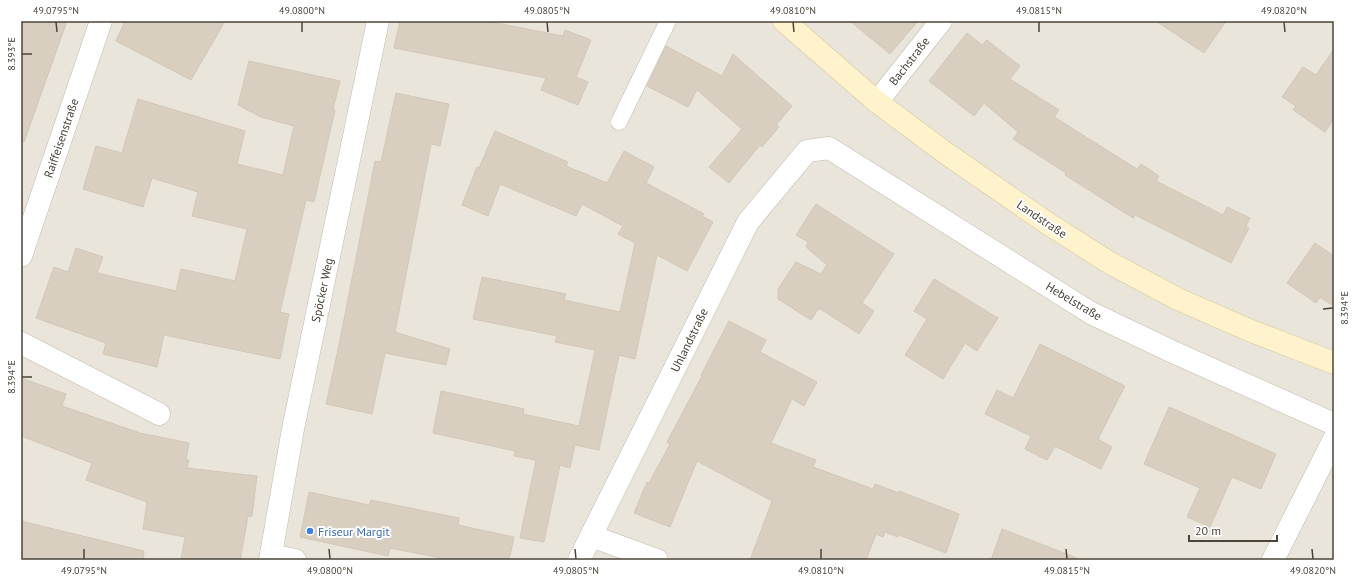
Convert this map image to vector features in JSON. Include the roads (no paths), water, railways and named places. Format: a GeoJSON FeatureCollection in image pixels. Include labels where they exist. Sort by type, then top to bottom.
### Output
{"type":"FeatureCollection","features":[{"type":"Feature","properties":{"kind":"street","name":"Raiffeisenstraße"},"geometry":{"type":"LineString","coordinates":[[21,256],[101,21]]}},
{"type":"Feature","properties":{"kind":"street","name":"Spöcker Weg"},"geometry":{"type":"LineString","coordinates":[[270,557],[293,429],[378,21]]}},
{"type":"Feature","properties":{"kind":"street","name":"Landstraße"},"geometry":{"type":"LineString","coordinates":[[784,21],[877,102],[953,159],[1047,223],[1110,263],[1178,299],[1249,330],[1334,363]]}},
{"type":"Feature","properties":{"kind":"street","name":"Bachstraße"},"geometry":{"type":"LineString","coordinates":[[877,102],[941,21]]}},
{"type":"Feature","properties":{"kind":"street","name":"Hebelstraße"},"geometry":{"type":"LineString","coordinates":[[829,148],[1091,313],[1173,352],[1334,424]]}},
{"type":"Feature","properties":{"kind":"street","name":"Uhlandstraße"},"geometry":{"type":"LineString","coordinates":[[579,560],[748,222],[807,151],[829,148]]}},
{"type":"Feature","properties":{"kind":"street"},"geometry":{"type":"LineString","coordinates":[[21,343],[159,414]]}},
{"type":"Feature","properties":{"kind":"street"},"geometry":{"type":"LineString","coordinates":[[1273,560],[1334,439]]}},
{"type":"Feature","properties":{"kind":"street"},"geometry":{"type":"LineString","coordinates":[[591,536],[657,560]]}},
{"type":"Feature","properties":{"kind":"street"},"geometry":{"type":"LineString","coordinates":[[270,557],[295,560]]}},
{"type":"Feature","properties":{"kind":"lane"},"geometry":{"type":"LineString","coordinates":[[619,122],[668,21]]}},
{"type":"Feature","properties":{"kind":"place","name":"Friseur Margit"},"geometry":{"type":"Point","coordinates":[310,531]}}]}
